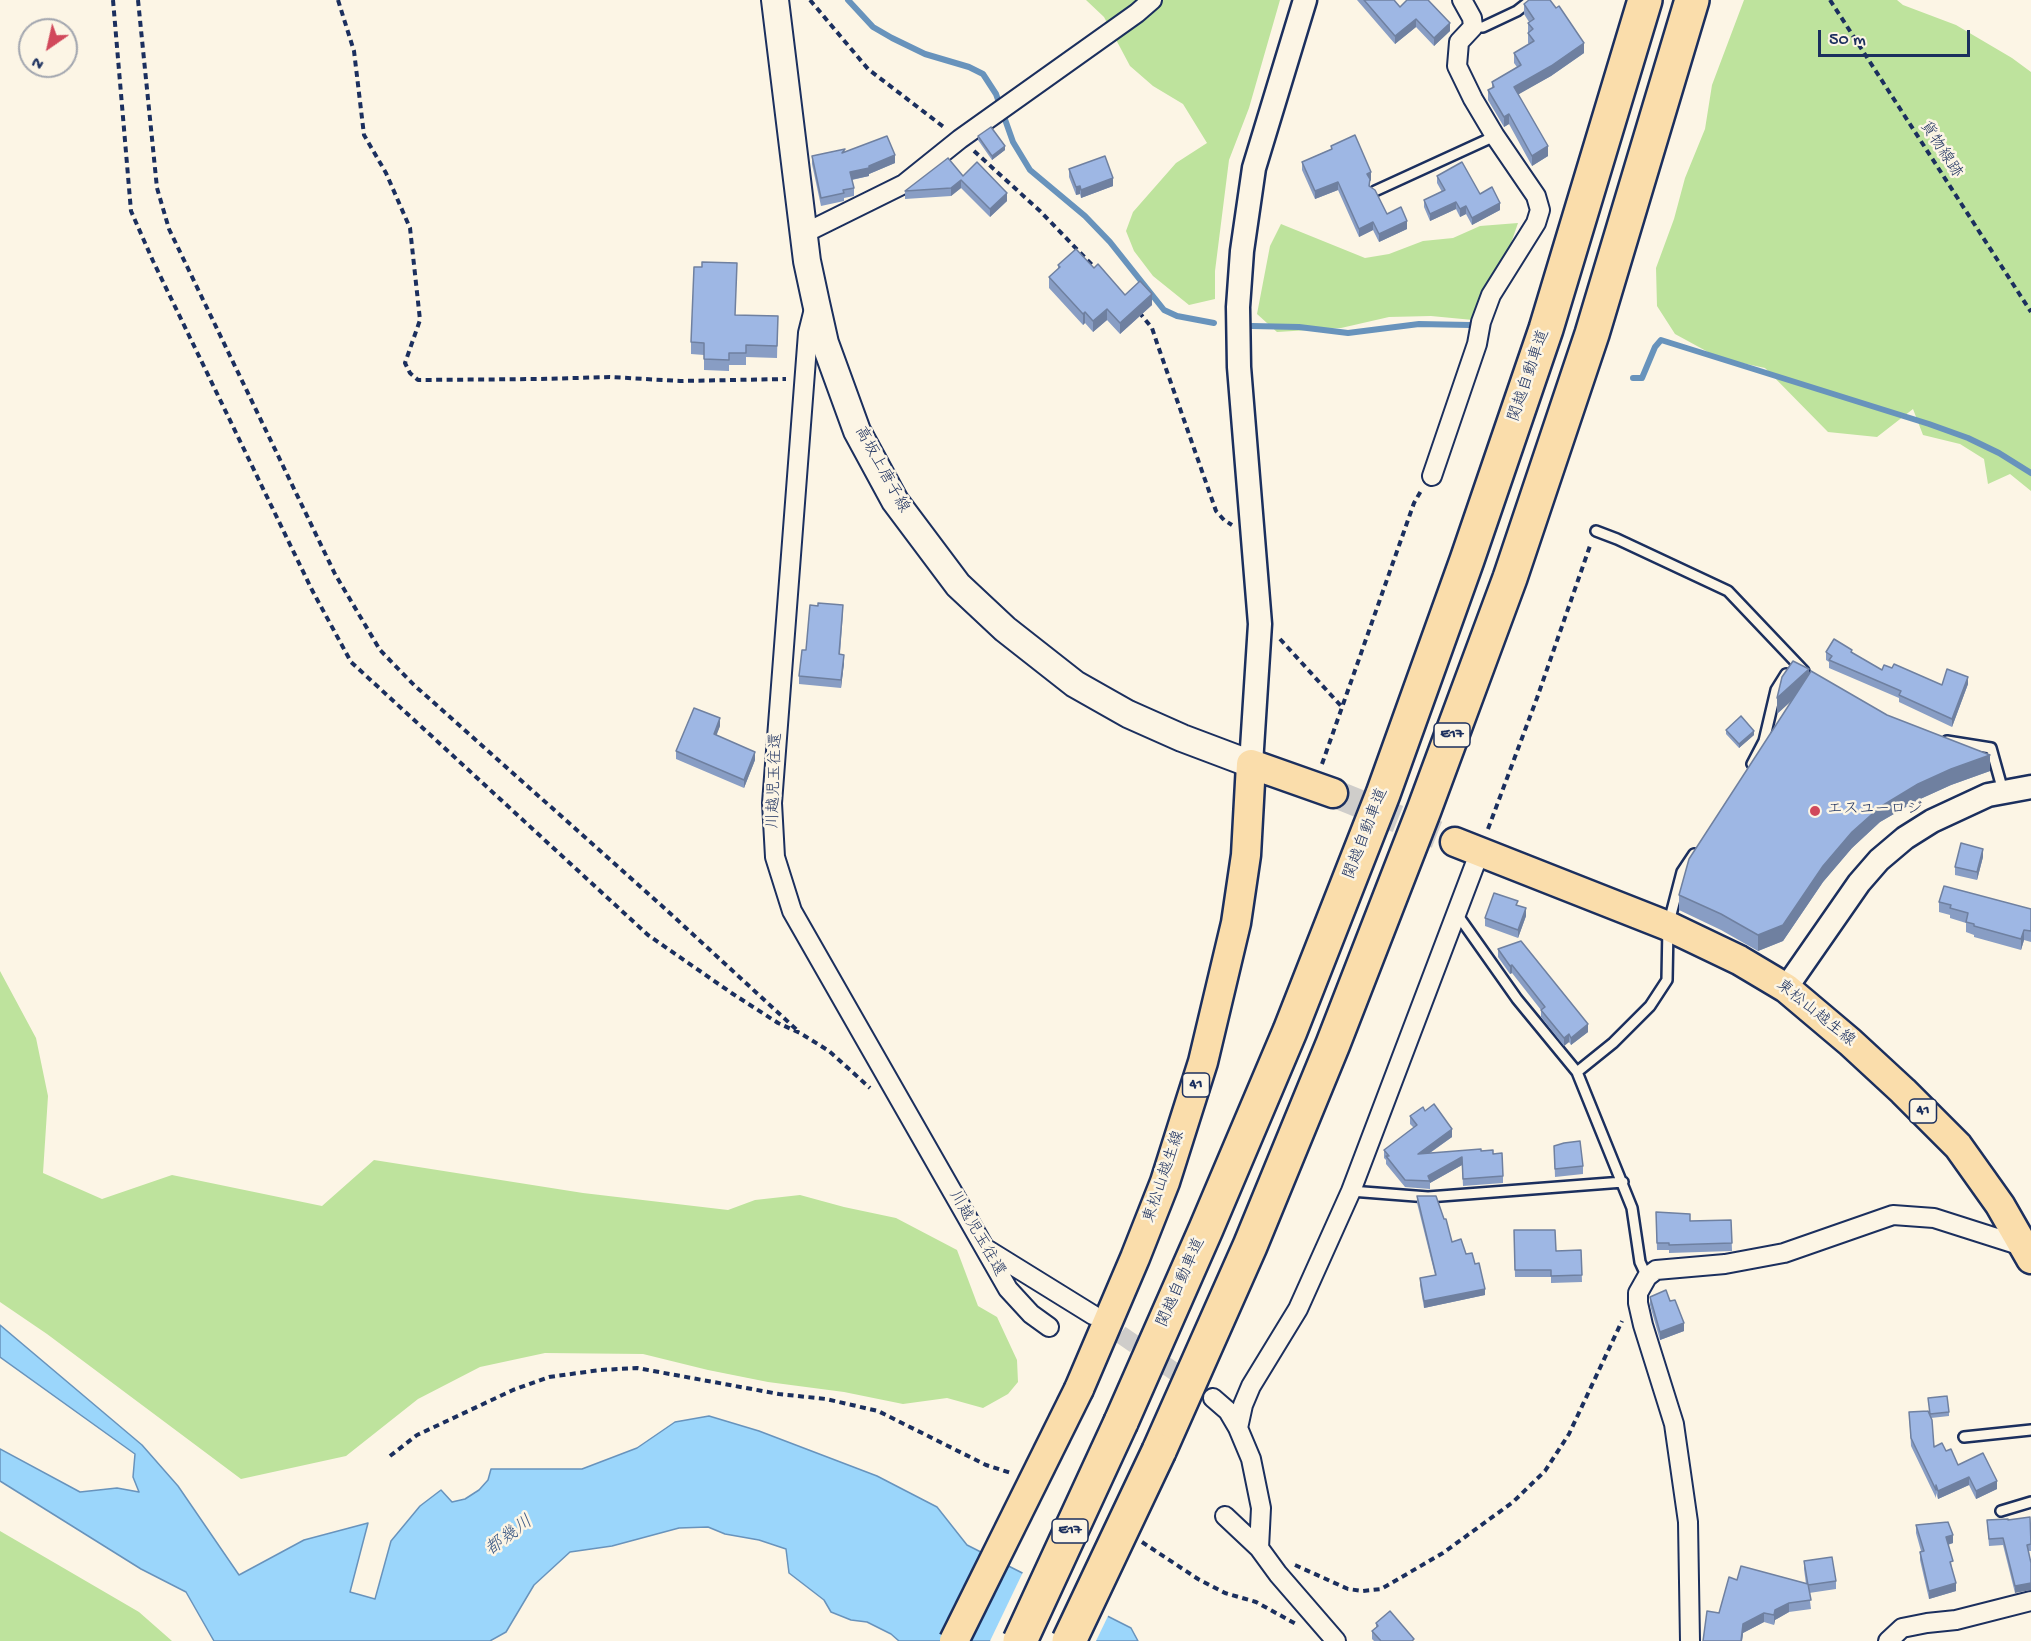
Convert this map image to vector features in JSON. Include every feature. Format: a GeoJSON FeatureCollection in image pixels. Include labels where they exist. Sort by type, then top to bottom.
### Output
{"type":"FeatureCollection","features":[{"type":"Feature","properties":{"kind":"highway","name":"関越自動車道"},"geometry":{"type":"LineString","coordinates":[[1020,1641],[1121,1422],[1206,1229],[1290,1031],[1383,794],[1546,329],[1645,0]]}},
{"type":"Feature","properties":{"kind":"highway","name":"E17"},"geometry":{"type":"LineString","coordinates":[[1069,1641],[1159,1451],[1250,1246],[1333,1044],[1424,810],[1510,578],[1592,334],[1692,0]]}},
{"type":"Feature","properties":{"kind":"main road","name":"高坂上唐子線"},"geometry":{"type":"LineString","coordinates":[[775,0],[807,261],[825,343],[857,431],[896,501],[958,585],[1005,629],[1075,684],[1128,714],[1182,738],[1251,764]]}},
{"type":"Feature","properties":{"kind":"main road"},"geometry":{"type":"LineString","coordinates":[[1251,764],[1323,790]]}},
{"type":"Feature","properties":{"kind":"main road","name":"東松山越生線"},"geometry":{"type":"LineString","coordinates":[[954,1641],[1079,1389],[1160,1193],[1203,1062],[1236,923],[1245,855],[1251,764]]}},
{"type":"Feature","properties":{"kind":"main road","name":"東松山越生線"},"geometry":{"type":"LineString","coordinates":[[1468,846],[1668,926],[1739,960],[1786,988],[1850,1042],[1958,1146],[2029,1251]]}},
{"type":"Feature","properties":{"kind":"street"},"geometry":{"type":"LineString","coordinates":[[805,234],[904,184],[960,139],[1152,0]]}},
{"type":"Feature","properties":{"kind":"street"},"geometry":{"type":"LineString","coordinates":[[1251,764],[1259,632],[1239,367],[1238,308],[1242,251],[1254,168],[1305,0]]}},
{"type":"Feature","properties":{"kind":"street"},"geometry":{"type":"LineString","coordinates":[[1432,476],[1477,344],[1481,322],[1491,295],[1536,223],[1540,210],[1536,196],[1495,136],[1457,66],[1459,42],[1473,27],[1472,18],[1462,0]]}},
{"type":"Feature","properties":{"kind":"street","name":"川越児玉往還"},"geometry":{"type":"LineString","coordinates":[[816,303],[808,333],[772,803],[775,857],[792,911],[1008,1288],[1031,1314],[1049,1327]]}},
{"type":"Feature","properties":{"kind":"street"},"geometry":{"type":"LineString","coordinates":[[1786,988],[1859,883],[1905,838],[1932,821],[1988,795],[2031,787]]}},
{"type":"Feature","properties":{"kind":"street"},"geometry":{"type":"LineString","coordinates":[[1238,1428],[1243,1405],[1251,1386],[1298,1309],[1351,1191],[1457,914],[1468,846]]}},
{"type":"Feature","properties":{"kind":"street"},"geometry":{"type":"LineString","coordinates":[[1690,1641],[1688,1522],[1674,1424],[1643,1325],[1638,1293],[1647,1277],[1656,1270],[1725,1264],[1784,1253],[1893,1215],[1934,1218],[2029,1251]]}},
{"type":"Feature","properties":{"kind":"street"},"geometry":{"type":"LineString","coordinates":[[986,1249],[1093,1315]]}},
{"type":"Feature","properties":{"kind":"street"},"geometry":{"type":"LineString","coordinates":[[1213,1398],[1228,1411],[1251,1459],[1261,1508],[1259,1548]]}},
{"type":"Feature","properties":{"kind":"street"},"geometry":{"type":"LineString","coordinates":[[1225,1516],[1259,1548],[1278,1574],[1334,1638]]}},
{"type":"Feature","properties":{"kind":"street"},"geometry":{"type":"LineString","coordinates":[[1888,1641],[1902,1628],[1956,1620],[2031,1601]]}},
{"type":"Feature","properties":{"kind":"lane"},"geometry":{"type":"LineString","coordinates":[[1473,27],[1483,27],[1517,11],[1531,0]]}},
{"type":"Feature","properties":{"kind":"lane"},"geometry":{"type":"LineString","coordinates":[[1375,191],[1495,136]]}},
{"type":"Feature","properties":{"kind":"lane"},"geometry":{"type":"LineString","coordinates":[[1596,531],[1728,591],[1803,671],[1812,676]]}},
{"type":"Feature","properties":{"kind":"lane"},"geometry":{"type":"LineString","coordinates":[[1749,770],[1764,741],[1776,690],[1795,662]]}},
{"type":"Feature","properties":{"kind":"lane"},"geometry":{"type":"LineString","coordinates":[[1937,739],[1991,748],[2003,791]]}},
{"type":"Feature","properties":{"kind":"lane"},"geometry":{"type":"LineString","coordinates":[[1577,1072],[1613,1043],[1650,1006],[1667,980],[1668,926],[1682,872],[1699,846]]}},
{"type":"Feature","properties":{"kind":"lane"},"geometry":{"type":"LineString","coordinates":[[1457,914],[1517,999],[1577,1072],[1632,1208],[1641,1262],[1647,1277]]}},
{"type":"Feature","properties":{"kind":"lane"},"geometry":{"type":"LineString","coordinates":[[1351,1191],[1428,1197],[1623,1182]]}},
{"type":"Feature","properties":{"kind":"lane"},"geometry":{"type":"LineString","coordinates":[[1964,1437],[2031,1430]]}},
{"type":"Feature","properties":{"kind":"lane"},"geometry":{"type":"LineString","coordinates":[[2001,1511],[2031,1502]]}},
{"type":"Feature","properties":{"kind":"path"},"geometry":{"type":"LineString","coordinates":[[113,0],[131,211],[307,579],[351,662],[648,935],[778,1023],[800,1033],[829,1051],[874,1092]]}},
{"type":"Feature","properties":{"kind":"path"},"geometry":{"type":"LineString","coordinates":[[138,0],[157,188],[169,229],[334,574],[375,642],[414,685],[661,905],[800,1033]]}},
{"type":"Feature","properties":{"kind":"path"},"geometry":{"type":"LineString","coordinates":[[338,0],[354,51],[364,135],[386,172],[410,228],[420,320],[405,363],[410,373],[418,380],[541,380],[610,376],[680,381],[805,378]]}},
{"type":"Feature","properties":{"kind":"path"},"geometry":{"type":"LineString","coordinates":[[810,0],[867,69],[960,139],[1040,211],[1100,273]]}},
{"type":"Feature","properties":{"kind":"path","name":"貨物線跡"},"geometry":{"type":"LineString","coordinates":[[1830,0],[2031,312]]}},
{"type":"Feature","properties":{"kind":"path"},"geometry":{"type":"LineString","coordinates":[[1133,306],[1152,328],[1216,511],[1231,525],[1253,532]]}},
{"type":"Feature","properties":{"kind":"path"},"geometry":{"type":"LineString","coordinates":[[1323,790],[1342,707],[1414,503],[1432,476]]}},
{"type":"Feature","properties":{"kind":"path"},"geometry":{"type":"LineString","coordinates":[[1468,846],[1596,531]]}},
{"type":"Feature","properties":{"kind":"path"},"geometry":{"type":"LineString","coordinates":[[1259,632],[1275,634],[1342,707]]}},
{"type":"Feature","properties":{"kind":"path"},"geometry":{"type":"LineString","coordinates":[[1259,1548],[1348,1589],[1363,1591],[1381,1589],[1443,1553],[1513,1502],[1545,1472],[1569,1434],[1638,1293]]}},
{"type":"Feature","properties":{"kind":"path"},"geometry":{"type":"LineString","coordinates":[[390,1456],[417,1435],[549,1377],[637,1368],[780,1394],[826,1399],[878,1411],[986,1465],[1017,1476]]}},
{"type":"Feature","properties":{"kind":"path"},"geometry":{"type":"LineString","coordinates":[[1134,1536],[1198,1579],[1226,1593],[1256,1602],[1306,1629],[1334,1638]]}},
{"type":"Feature","properties":{"kind":"green space"},"geometry":{"type":"Polygon","coordinates":[[[1086,0],[1280,0],[1249,108],[1229,160],[1215,271],[1215,299],[1189,305],[1153,276],[1134,251],[1126,231],[1133,212],[1176,163],[1207,143],[1183,104],[1153,86],[1130,66],[1104,17],[1086,0]]]}},
{"type":"Feature","properties":{"kind":"green space"},"geometry":{"type":"Polygon","coordinates":[[[1744,0],[1897,0],[1903,5],[1956,25],[2031,72],[2031,491],[2010,474],[1988,484],[1984,459],[1960,444],[1923,435],[1913,409],[1877,437],[1828,432],[1765,368],[1719,358],[1675,334],[1657,306],[1656,268],[1674,219],[1685,178],[1705,129],[1712,85],[1744,0]]]}},
{"type":"Feature","properties":{"kind":"green space"},"geometry":{"type":"Polygon","coordinates":[[[1518,223],[1508,252],[1473,320],[1431,316],[1389,317],[1341,328],[1277,332],[1257,314],[1270,246],[1281,224],[1365,258],[1389,254],[1423,241],[1453,238],[1480,226],[1518,223]]]}},
{"type":"Feature","properties":{"kind":"green space"},"geometry":{"type":"Polygon","coordinates":[[[0,971],[36,1038],[48,1096],[43,1173],[102,1199],[172,1175],[322,1206],[374,1160],[583,1193],[728,1210],[755,1200],[800,1195],[896,1218],[957,1250],[978,1306],[997,1317],[1017,1360],[1018,1382],[1008,1394],[983,1408],[947,1398],[903,1404],[844,1392],[768,1382],[643,1354],[545,1353],[480,1367],[418,1399],[346,1456],[241,1479],[47,1334],[0,1302],[0,971]]]}},
{"type":"Feature","properties":{"kind":"green space"},"geometry":{"type":"Polygon","coordinates":[[[0,1531],[139,1612],[172,1641],[0,1641],[0,1531]]]}},
{"type":"Feature","properties":{"kind":"water","name":"都幾川"},"geometry":{"type":"Polygon","coordinates":[[[0,1325],[142,1445],[178,1486],[239,1575],[304,1540],[368,1523],[350,1592],[375,1599],[391,1541],[420,1506],[441,1490],[452,1502],[465,1499],[479,1490],[488,1480],[491,1469],[582,1469],[637,1448],[675,1422],[709,1416],[759,1431],[877,1476],[937,1507],[967,1545],[1131,1628],[1138,1641],[899,1641],[891,1634],[867,1622],[851,1620],[831,1612],[824,1600],[789,1573],[786,1549],[759,1540],[725,1534],[708,1527],[679,1528],[612,1546],[570,1552],[534,1585],[506,1632],[490,1641],[214,1641],[186,1592],[141,1569],[0,1481],[0,1449],[80,1492],[117,1488],[139,1492],[133,1477],[135,1454],[0,1357],[0,1325]]]}},
{"type":"Feature","properties":{"kind":"pier"},"geometry":{"type":"Polygon","coordinates":[[[1024,1570],[1109,1614],[1096,1641],[990,1641],[1024,1570]]]}},
{"type":"Feature","properties":{"kind":"building"},"geometry":{"type":"Polygon","coordinates":[[[1364,0],[1394,0],[1400,7],[1407,0],[1428,0],[1450,23],[1434,38],[1416,19],[1395,36],[1364,0]]]}},
{"type":"Feature","properties":{"kind":"building"},"geometry":{"type":"Polygon","coordinates":[[[1529,0],[1550,0],[1556,8],[1559,6],[1584,43],[1551,66],[1514,87],[1548,146],[1532,156],[1509,114],[1504,117],[1488,90],[1494,87],[1492,82],[1521,65],[1514,53],[1534,41],[1528,33],[1533,29],[1528,23],[1534,19],[1524,4],[1529,0]]]}},
{"type":"Feature","properties":{"kind":"building"},"geometry":{"type":"Polygon","coordinates":[[[991,127],[1005,146],[992,156],[978,136],[991,127]]]}},
{"type":"Feature","properties":{"kind":"building"},"geometry":{"type":"Polygon","coordinates":[[[1355,135],[1371,172],[1367,174],[1370,179],[1369,186],[1375,190],[1387,214],[1401,207],[1407,221],[1379,234],[1373,222],[1359,229],[1338,182],[1315,191],[1302,162],[1332,149],[1331,146],[1355,135]]]}},
{"type":"Feature","properties":{"kind":"building"},"geometry":{"type":"Polygon","coordinates":[[[887,136],[895,155],[869,168],[850,172],[854,188],[843,190],[844,193],[821,198],[812,156],[845,149],[842,153],[887,136]]]}},
{"type":"Feature","properties":{"kind":"building"},"geometry":{"type":"Polygon","coordinates":[[[1105,156],[1113,178],[1081,190],[1080,186],[1076,187],[1069,169],[1105,156]]]}},
{"type":"Feature","properties":{"kind":"building"},"geometry":{"type":"Polygon","coordinates":[[[948,158],[963,176],[977,162],[1007,193],[990,209],[961,180],[951,188],[905,191],[948,158]]]}},
{"type":"Feature","properties":{"kind":"building"},"geometry":{"type":"Polygon","coordinates":[[[1462,162],[1480,194],[1492,187],[1500,203],[1472,218],[1466,206],[1460,209],[1456,202],[1430,214],[1424,200],[1445,190],[1437,176],[1462,162]]]}},
{"type":"Feature","properties":{"kind":"building"},"geometry":{"type":"Polygon","coordinates":[[[1076,249],[1094,268],[1098,264],[1125,295],[1140,281],[1152,294],[1120,323],[1107,309],[1093,321],[1085,312],[1083,314],[1049,277],[1060,267],[1058,265],[1076,249]]]}},
{"type":"Feature","properties":{"kind":"building"},"geometry":{"type":"Polygon","coordinates":[[[702,262],[737,263],[735,315],[778,316],[777,346],[746,345],[746,353],[729,353],[729,360],[704,359],[704,343],[691,342],[694,267],[702,267],[702,262]]]}},
{"type":"Feature","properties":{"kind":"building"},"geometry":{"type":"Polygon","coordinates":[[[818,603],[843,605],[839,654],[844,655],[841,680],[799,676],[802,650],[806,650],[810,605],[818,606],[818,603]]]}},
{"type":"Feature","properties":{"kind":"building"},"geometry":{"type":"Polygon","coordinates":[[[1834,639],[1882,670],[1884,665],[1892,668],[1894,664],[1942,685],[1947,669],[1968,677],[1952,719],[1899,695],[1901,691],[1829,660],[1832,656],[1826,652],[1834,639]]]}},
{"type":"Feature","properties":{"kind":"building"},"geometry":{"type":"Polygon","coordinates":[[[1793,661],[1809,669],[1777,698],[1782,677],[1793,661]]]}},
{"type":"Feature","properties":{"kind":"building","name":"エスユーロジ"},"geometry":{"type":"Polygon","coordinates":[[[1811,671],[1887,715],[1990,755],[1918,784],[1880,807],[1852,832],[1823,866],[1783,925],[1758,935],[1721,914],[1679,895],[1689,859],[1811,671]]]}},
{"type":"Feature","properties":{"kind":"building"},"geometry":{"type":"Polygon","coordinates":[[[694,708],[720,718],[714,734],[755,752],[744,780],[676,751],[694,708]]]}},
{"type":"Feature","properties":{"kind":"building"},"geometry":{"type":"Polygon","coordinates":[[[1741,716],[1754,731],[1739,744],[1726,730],[1741,716]]]}},
{"type":"Feature","properties":{"kind":"building"},"geometry":{"type":"Polygon","coordinates":[[[1961,843],[1983,849],[1977,872],[1955,867],[1961,843]]]}},
{"type":"Feature","properties":{"kind":"building"},"geometry":{"type":"Polygon","coordinates":[[[1944,886],[2031,909],[2031,931],[2024,930],[2021,939],[1966,922],[1968,913],[1939,902],[1944,886]]]}},
{"type":"Feature","properties":{"kind":"building"},"geometry":{"type":"Polygon","coordinates":[[[1494,893],[1518,901],[1516,905],[1526,908],[1518,930],[1485,918],[1494,893]]]}},
{"type":"Feature","properties":{"kind":"building"},"geometry":{"type":"Polygon","coordinates":[[[1521,941],[1588,1024],[1571,1038],[1569,1034],[1564,1038],[1541,1010],[1545,1007],[1498,949],[1521,941]]]}},
{"type":"Feature","properties":{"kind":"building"},"geometry":{"type":"Polygon","coordinates":[[[1434,1104],[1452,1129],[1418,1154],[1493,1150],[1493,1154],[1502,1153],[1503,1176],[1463,1179],[1462,1157],[1428,1176],[1430,1181],[1405,1180],[1386,1156],[1389,1156],[1384,1150],[1417,1125],[1410,1116],[1423,1107],[1425,1111],[1434,1104]]]}},
{"type":"Feature","properties":{"kind":"building"},"geometry":{"type":"Polygon","coordinates":[[[1580,1141],[1583,1166],[1555,1169],[1554,1146],[1580,1141]]]}},
{"type":"Feature","properties":{"kind":"building"},"geometry":{"type":"Polygon","coordinates":[[[1417,1196],[1436,1196],[1444,1219],[1446,1219],[1452,1242],[1461,1239],[1466,1254],[1472,1253],[1475,1264],[1479,1263],[1485,1289],[1424,1301],[1420,1278],[1436,1275],[1417,1196]]]}},
{"type":"Feature","properties":{"kind":"building"},"geometry":{"type":"Polygon","coordinates":[[[1656,1212],[1690,1214],[1690,1221],[1731,1220],[1732,1243],[1669,1245],[1669,1243],[1657,1243],[1656,1212]]]}},
{"type":"Feature","properties":{"kind":"building"},"geometry":{"type":"Polygon","coordinates":[[[1514,1230],[1555,1230],[1556,1251],[1581,1250],[1582,1275],[1551,1276],[1551,1270],[1515,1270],[1514,1230]]]}},
{"type":"Feature","properties":{"kind":"building"},"geometry":{"type":"Polygon","coordinates":[[[1666,1290],[1670,1301],[1675,1300],[1684,1323],[1660,1332],[1650,1297],[1666,1290]]]}},
{"type":"Feature","properties":{"kind":"building"},"geometry":{"type":"Polygon","coordinates":[[[1947,1396],[1949,1412],[1930,1414],[1928,1398],[1947,1396]]]}},
{"type":"Feature","properties":{"kind":"building"},"geometry":{"type":"Polygon","coordinates":[[[1928,1411],[1932,1420],[1934,1447],[1942,1443],[1946,1451],[1951,1449],[1958,1465],[1983,1453],[1997,1481],[1976,1491],[1969,1477],[1938,1491],[1936,1485],[1936,1490],[1911,1438],[1909,1412],[1928,1411]]]}},
{"type":"Feature","properties":{"kind":"building"},"geometry":{"type":"Polygon","coordinates":[[[2030,1517],[2031,1544],[2027,1545],[2031,1563],[2031,1583],[2015,1586],[2003,1538],[1989,1539],[1987,1520],[2030,1517]]]}},
{"type":"Feature","properties":{"kind":"building"},"geometry":{"type":"Polygon","coordinates":[[[1948,1522],[1953,1535],[1946,1537],[1956,1583],[1929,1591],[1920,1552],[1924,1551],[1916,1525],[1948,1522]]]}},
{"type":"Feature","properties":{"kind":"building"},"geometry":{"type":"Polygon","coordinates":[[[1832,1557],[1836,1581],[1808,1585],[1804,1561],[1832,1557]]]}},
{"type":"Feature","properties":{"kind":"building"},"geometry":{"type":"Polygon","coordinates":[[[1741,1566],[1808,1584],[1811,1600],[1789,1603],[1775,1610],[1774,1615],[1764,1613],[1743,1624],[1741,1641],[1703,1641],[1707,1611],[1719,1613],[1729,1577],[1737,1580],[1741,1566]]]}},
{"type":"Feature","properties":{"kind":"building"},"geometry":{"type":"Polygon","coordinates":[[[1390,1611],[1414,1639],[1412,1641],[1381,1641],[1372,1631],[1378,1626],[1376,1623],[1390,1611]]]}},
{"type":"Feature","properties":{"kind":"waterway"},"geometry":{"type":"LineString","coordinates":[[848,0],[873,27],[892,38],[925,54],[969,67],[983,74],[996,94],[1013,142],[1030,170],[1085,216],[1110,242],[1164,310],[1177,316],[1214,323]]}},
{"type":"Feature","properties":{"kind":"waterway"},"geometry":{"type":"LineString","coordinates":[[1252,326],[1299,327],[1348,333],[1419,324],[1470,325]]}},
{"type":"Feature","properties":{"kind":"waterway"},"geometry":{"type":"LineString","coordinates":[[1633,378],[1642,378],[1655,347],[1661,340],[1968,438],[1999,453],[2031,473]]}},
{"type":"Feature","properties":{"kind":"tunnel"},"geometry":{"type":"LineString","coordinates":[[1333,793],[1455,842]]}},
{"type":"Feature","properties":{"kind":"tunnel"},"geometry":{"type":"LineString","coordinates":[[1098,1319],[1213,1398]]}},
{"type":"Feature","properties":{"kind":"place","name":"エスユーロジ"},"geometry":{"type":"Point","coordinates":[1815,811]}}]}
